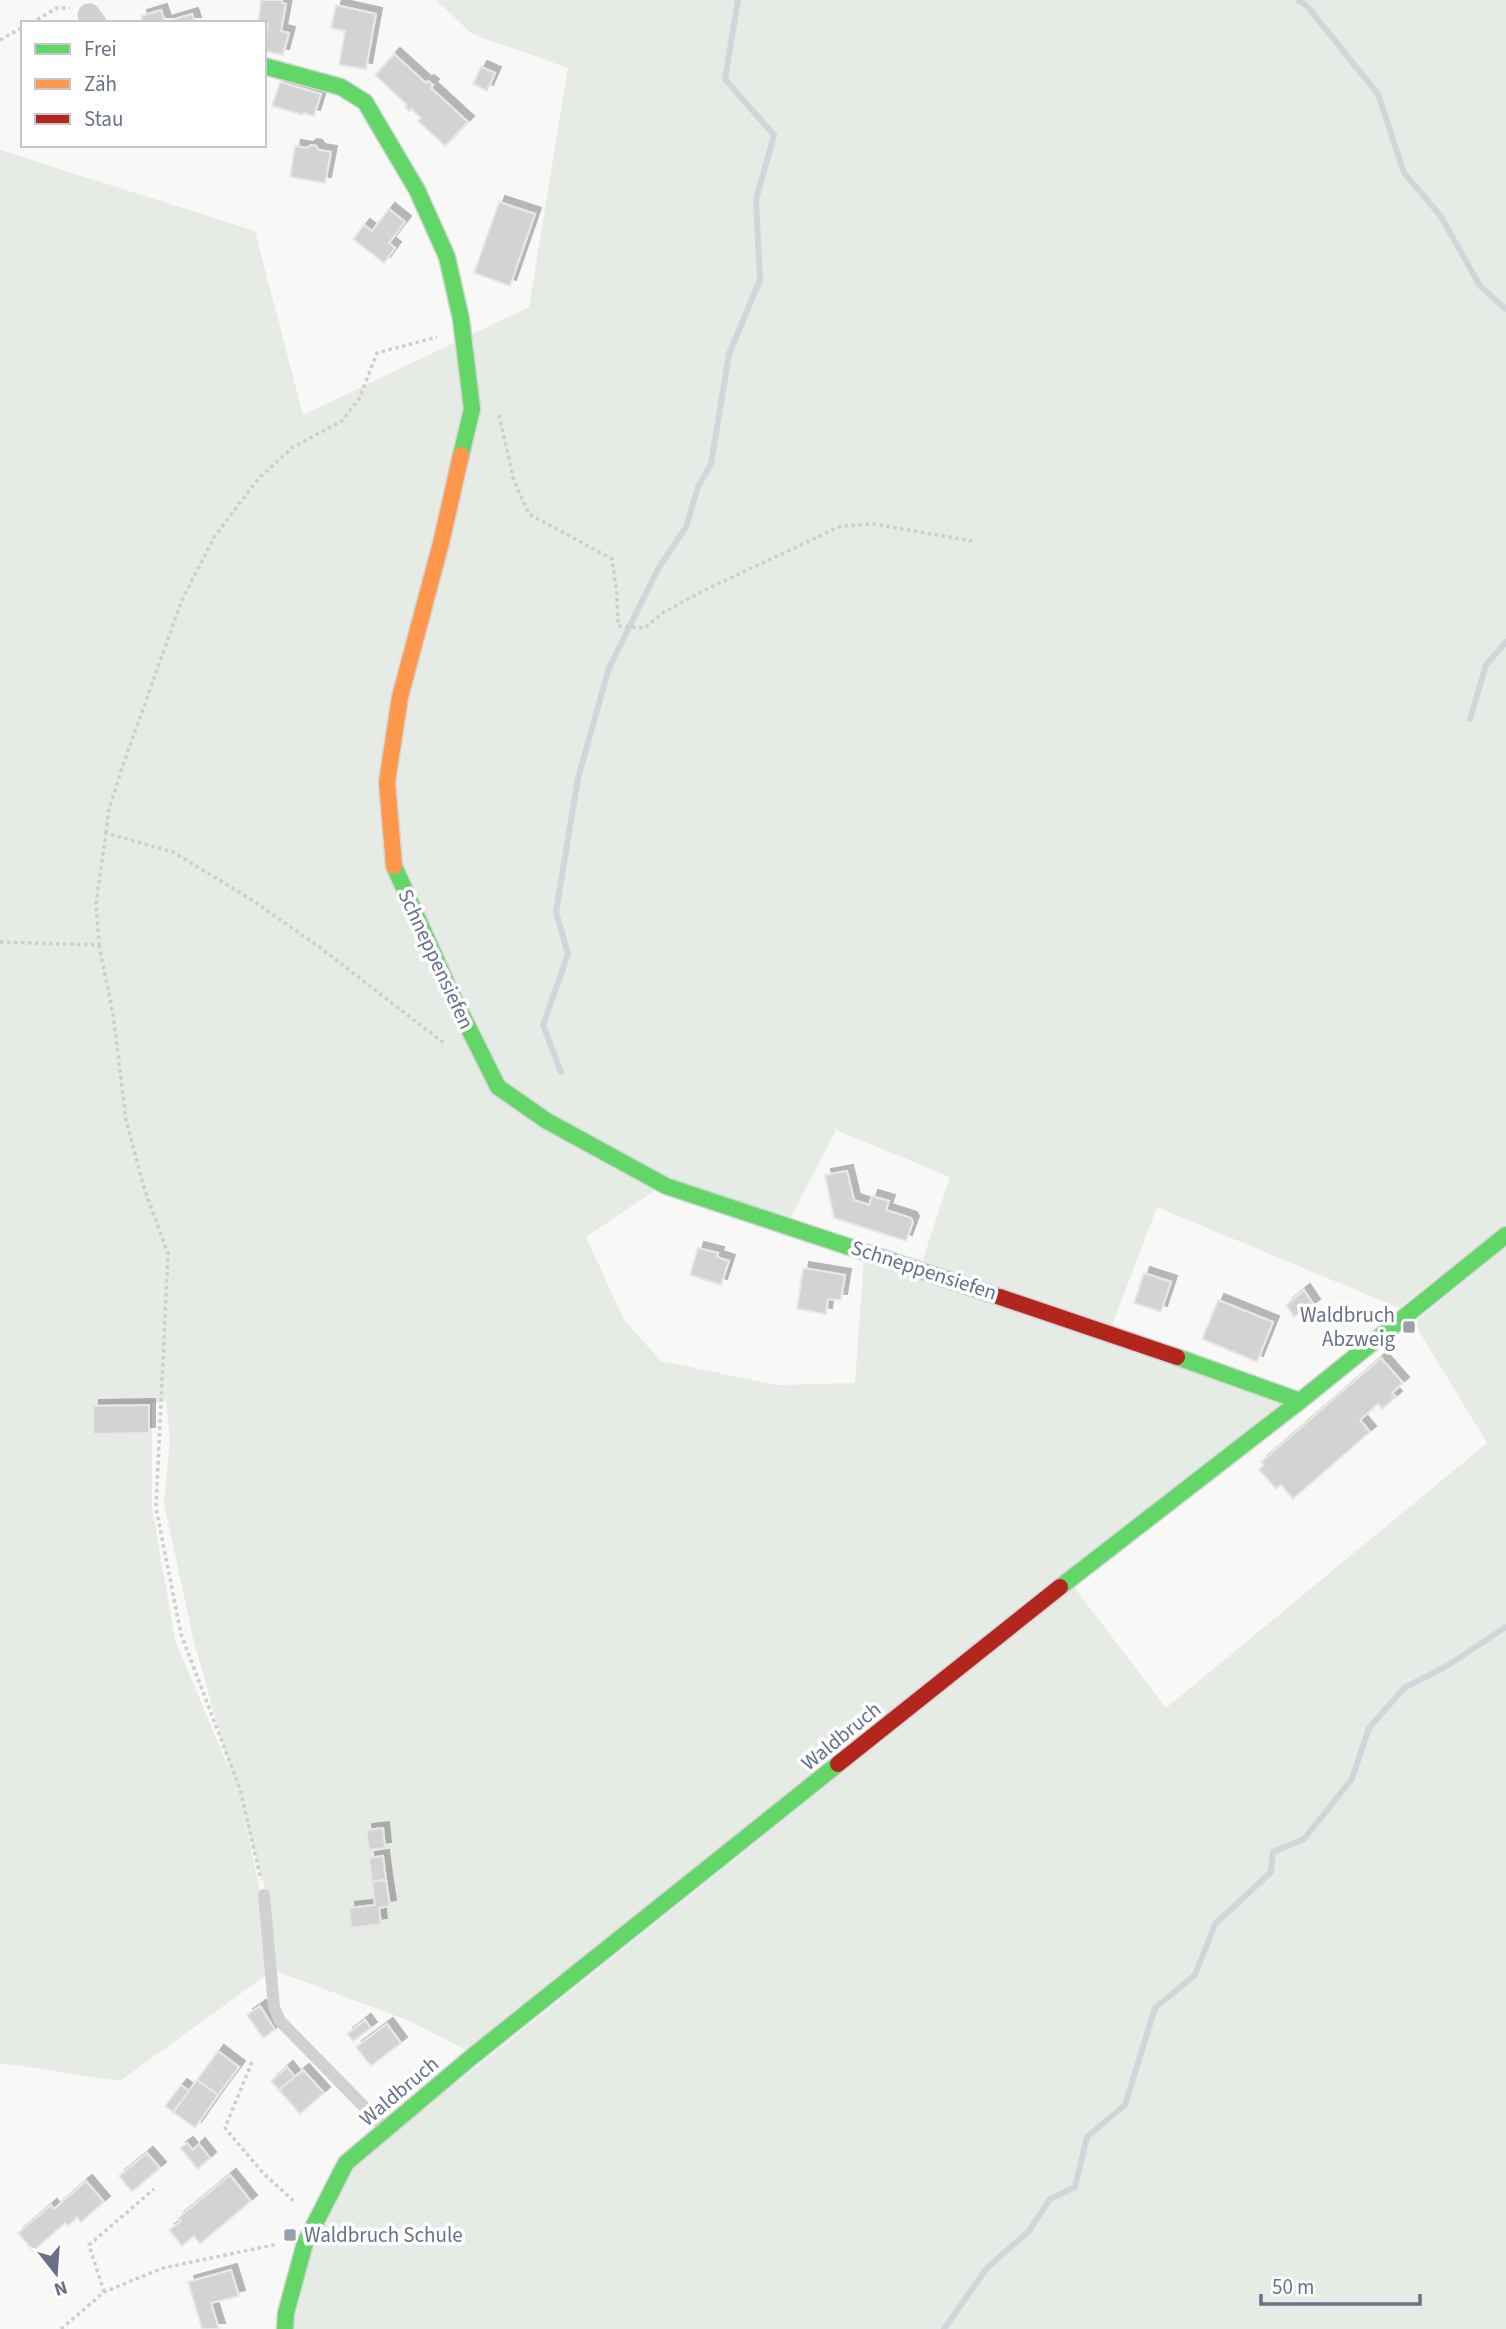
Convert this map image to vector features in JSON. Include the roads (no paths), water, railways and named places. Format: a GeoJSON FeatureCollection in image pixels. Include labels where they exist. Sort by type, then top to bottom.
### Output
{"type":"FeatureCollection","features":[{"type":"Feature","properties":{"kind":"street","name":"Schneppensiefen"},"geometry":{"type":"LineString","coordinates":[[266,67],[341,87],[365,102],[417,190],[447,257],[463,331],[472,410],[441,543],[400,697],[387,782],[394,867],[451,993],[498,1087],[547,1121],[666,1186],[1097,1328],[1300,1401]]}},
{"type":"Feature","properties":{"kind":"street","name":"Waldbruch"},"geometry":{"type":"LineString","coordinates":[[285,2329],[286,2313],[305,2243],[346,2164],[474,2055],[1506,1235]]}},
{"type":"Feature","properties":{"kind":"lane"},"geometry":{"type":"LineString","coordinates":[[264,1895],[274,2007],[279,2021],[386,2129]]}},
{"type":"Feature","properties":{"kind":"waterway"},"geometry":{"type":"LineString","coordinates":[[561,1072],[543,1025],[568,954],[556,912],[578,778],[609,668],[658,569],[686,527],[698,487],[711,464],[729,354],[760,280],[756,200],[774,135],[725,79],[738,0]]}},
{"type":"Feature","properties":{"kind":"waterway"},"geometry":{"type":"LineString","coordinates":[[1298,0],[1307,6],[1378,94],[1404,173],[1440,215],[1480,286],[1506,309]]}},
{"type":"Feature","properties":{"kind":"waterway"},"geometry":{"type":"LineString","coordinates":[[1470,719],[1486,665],[1506,642]]}},
{"type":"Feature","properties":{"kind":"waterway"},"geometry":{"type":"LineString","coordinates":[[944,2329],[987,2268],[1029,2231],[1050,2199],[1075,2187],[1087,2137],[1125,2105],[1155,2008],[1195,1975],[1215,1924],[1271,1872],[1273,1852],[1304,1839],[1352,1779],[1369,1728],[1404,1688],[1447,1666],[1506,1627]]}},
{"type":"Feature","properties":{"kind":"place","name":"Waldbruch Abzweig"},"geometry":{"type":"Point","coordinates":[1409,1327]}},
{"type":"Feature","properties":{"kind":"place","name":"Waldbruch Schule"},"geometry":{"type":"Point","coordinates":[290,2235]}}]}
